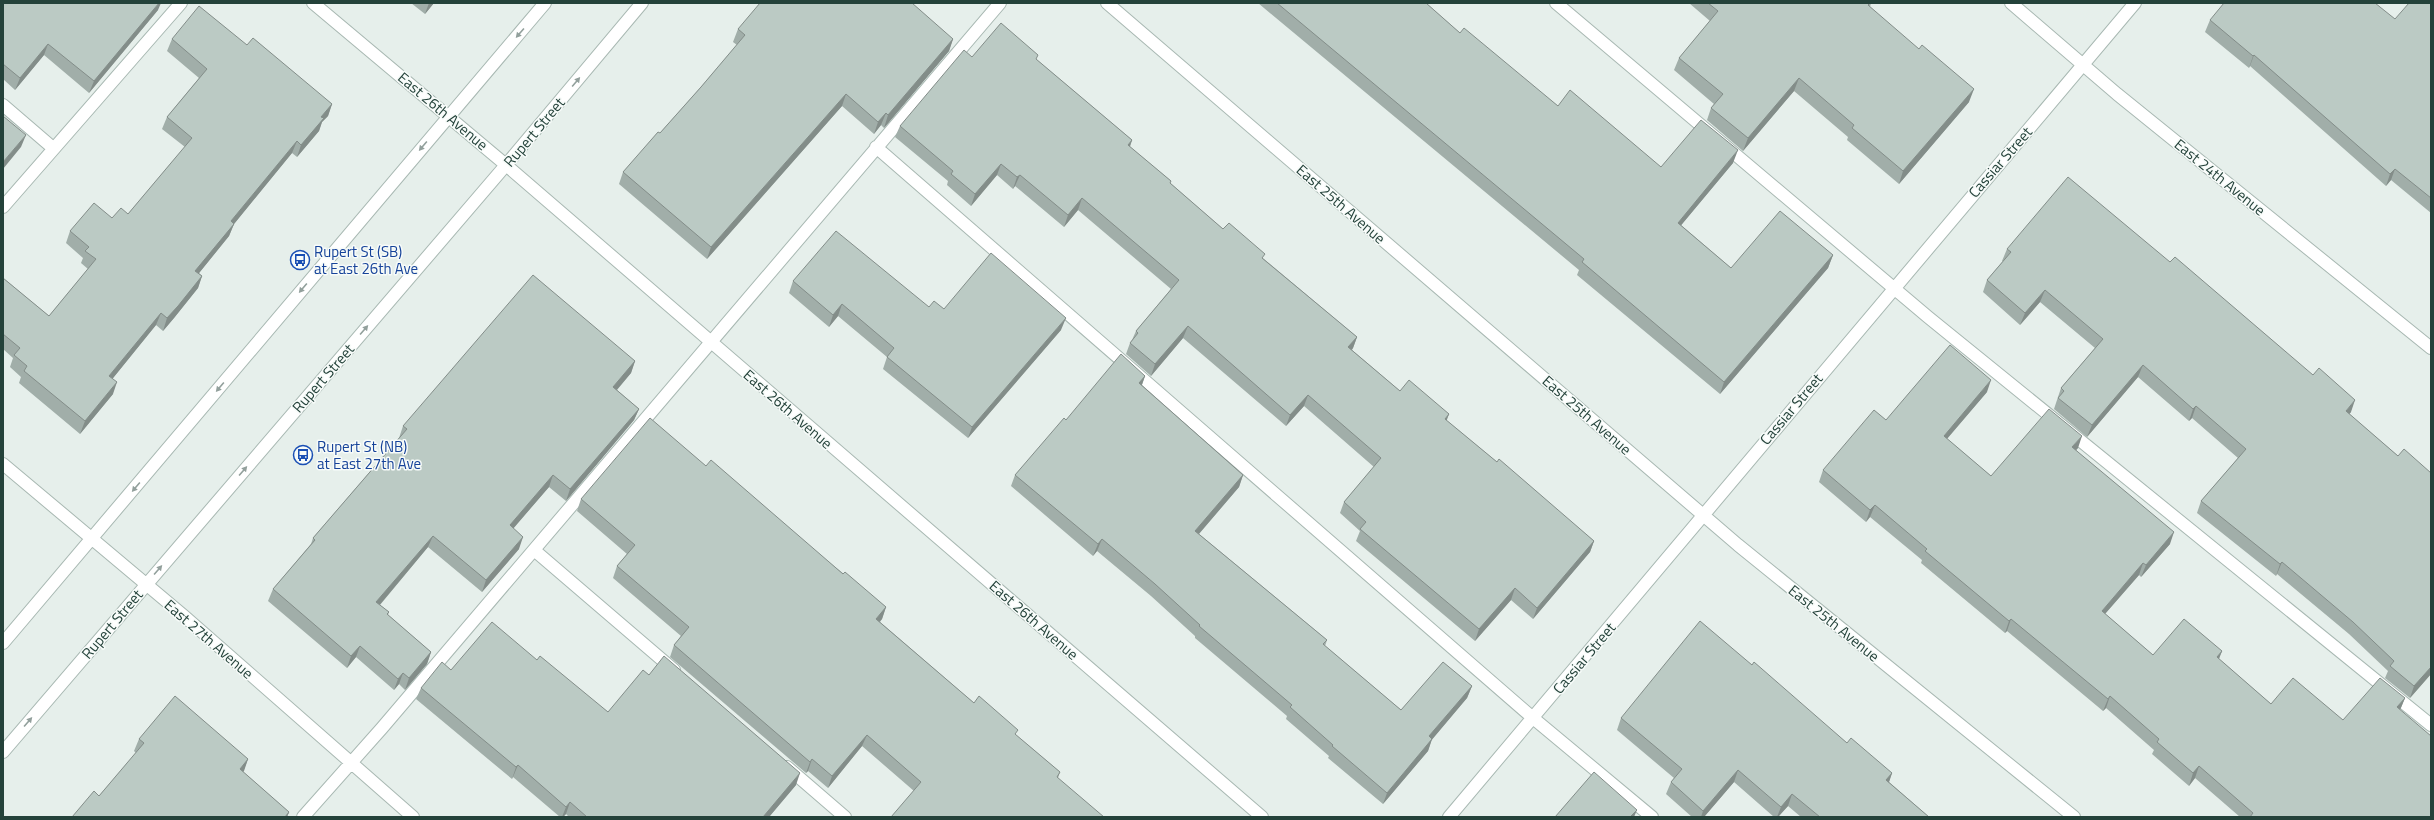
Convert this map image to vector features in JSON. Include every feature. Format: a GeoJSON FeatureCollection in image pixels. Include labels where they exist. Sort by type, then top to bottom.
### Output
{"type":"FeatureCollection","features":[{"type":"Feature","properties":{"kind":"street"},"geometry":{"type":"LineString","coordinates":[[3,207],[181,3]]}},
{"type":"Feature","properties":{"kind":"street","name":"East 26th Avenue"},"geometry":{"type":"LineString","coordinates":[[313,3],[506,165],[1262,817]]}},
{"type":"Feature","properties":{"kind":"street"},"geometry":{"type":"LineString","coordinates":[[3,643],[545,3]]}},
{"type":"Feature","properties":{"kind":"street","name":"Rupert Street"},"geometry":{"type":"LineString","coordinates":[[3,752],[506,165],[642,3]]}},
{"type":"Feature","properties":{"kind":"street"},"geometry":{"type":"LineString","coordinates":[[303,817],[382,728],[1000,3]]}},
{"type":"Feature","properties":{"kind":"street","name":"East 25th Avenue"},"geometry":{"type":"LineString","coordinates":[[1107,3],[1703,515],[2074,817]]}},
{"type":"Feature","properties":{"kind":"street"},"geometry":{"type":"LineString","coordinates":[[1556,3],[1893,287],[2431,725]]}},
{"type":"Feature","properties":{"kind":"street","name":"East 24th Avenue"},"geometry":{"type":"LineString","coordinates":[[2011,3],[2083,65],[2431,348]]}},
{"type":"Feature","properties":{"kind":"street","name":"Cassiar Street"},"geometry":{"type":"LineString","coordinates":[[1449,817],[1893,287],[2135,3]]}},
{"type":"Feature","properties":{"kind":"street"},"geometry":{"type":"LineString","coordinates":[[3,105],[53,148]]}},
{"type":"Feature","properties":{"kind":"street"},"geometry":{"type":"LineString","coordinates":[[876,147],[1533,718],[1652,817]]}},
{"type":"Feature","properties":{"kind":"street","name":"East 27th Avenue"},"geometry":{"type":"LineString","coordinates":[[3,464],[146,584],[413,817]]}},
{"type":"Feature","properties":{"kind":"street"},"geometry":{"type":"LineString","coordinates":[[534,550],[683,678]]}},
{"type":"Feature","properties":{"kind":"street"},"geometry":{"type":"LineString","coordinates":[[779,760],[845,817]]}},
{"type":"Feature","properties":{"kind":"building"},"geometry":{"type":"Polygon","coordinates":[[[3,3],[159,3],[94,81],[48,44],[20,78],[3,64],[3,3]]]}},
{"type":"Feature","properties":{"kind":"building"},"geometry":{"type":"Polygon","coordinates":[[[760,3],[912,3],[953,39],[888,115],[886,113],[878,122],[846,94],[711,247],[623,172],[658,132],[660,133],[701,87],[745,35],[738,29],[760,3]]]}},
{"type":"Feature","properties":{"kind":"building"},"geometry":{"type":"Polygon","coordinates":[[[1277,3],[1426,3],[1460,33],[1464,28],[1558,106],[1570,90],[1661,167],[1701,120],[1738,150],[1678,223],[1731,268],[1780,211],[1833,255],[1724,382],[1582,262],[1584,259],[1277,3]]]}},
{"type":"Feature","properties":{"kind":"building"},"geometry":{"type":"Polygon","coordinates":[[[1708,3],[1870,3],[1868,5],[1919,49],[1922,45],[1974,89],[1903,171],[1852,128],[1854,125],[1799,78],[1748,138],[1711,108],[1723,94],[1679,58],[1718,11],[1708,3]]]}},
{"type":"Feature","properties":{"kind":"building"},"geometry":{"type":"Polygon","coordinates":[[[2224,3],[2375,3],[2395,19],[2409,3],[2431,3],[2431,198],[2395,169],[2390,174],[2254,55],[2253,56],[2210,20],[2224,3]]]}},
{"type":"Feature","properties":{"kind":"building"},"geometry":{"type":"Polygon","coordinates":[[[199,6],[247,45],[253,38],[332,104],[321,117],[324,118],[301,145],[297,141],[231,221],[234,224],[195,271],[202,276],[178,306],[167,318],[161,313],[109,376],[117,382],[85,421],[24,371],[27,366],[14,355],[20,348],[3,334],[3,278],[49,316],[96,259],[85,251],[89,247],[70,231],[94,203],[112,218],[121,208],[128,214],[192,138],[167,117],[207,69],[172,39],[199,6]]]}},
{"type":"Feature","properties":{"kind":"building"},"geometry":{"type":"Polygon","coordinates":[[[1001,23],[1038,55],[1036,59],[1132,140],[1128,145],[1171,181],[1170,183],[1223,229],[1229,223],[1265,254],[1262,258],[1357,337],[1348,347],[1400,391],[1409,380],[1449,414],[1445,419],[1497,462],[1499,459],[1594,541],[1537,608],[1515,588],[1479,629],[1360,529],[1366,522],[1344,502],[1381,458],[1308,395],[1290,415],[1188,326],[1155,364],[1130,343],[1138,333],[1136,331],[1179,280],[1082,198],[1068,215],[1020,175],[1017,177],[1001,164],[975,194],[951,174],[953,171],[900,126],[964,50],[972,57],[1001,23]]]}},
{"type":"Feature","properties":{"kind":"building"},"geometry":{"type":"Polygon","coordinates":[[[3,116],[26,135],[3,162],[3,116]]]}},
{"type":"Feature","properties":{"kind":"building"},"geometry":{"type":"Polygon","coordinates":[[[2068,177],[2170,262],[2175,257],[2313,375],[2319,368],[2355,400],[2346,411],[2398,456],[2404,449],[2431,473],[2431,667],[2414,686],[2390,666],[2394,661],[2353,622],[2282,562],[2280,564],[2201,501],[2246,449],[2196,406],[2193,409],[2143,365],[2092,425],[2058,398],[2064,391],[2061,388],[2103,339],[2045,290],[2025,313],[1987,280],[2011,252],[2007,249],[2068,177]]]}},
{"type":"Feature","properties":{"kind":"building"},"geometry":{"type":"Polygon","coordinates":[[[836,231],[929,307],[934,301],[944,309],[991,253],[1066,318],[972,427],[887,357],[894,348],[842,304],[833,315],[793,281],[836,231]]]}},
{"type":"Feature","properties":{"kind":"building"},"geometry":{"type":"Polygon","coordinates":[[[533,275],[635,361],[613,387],[639,409],[570,489],[553,475],[510,525],[523,537],[486,580],[433,536],[376,602],[389,612],[387,614],[431,652],[409,678],[403,673],[398,679],[360,646],[351,656],[273,589],[315,540],[313,538],[407,429],[403,426],[533,275]]]}},
{"type":"Feature","properties":{"kind":"building"},"geometry":{"type":"Polygon","coordinates":[[[1950,345],[1991,380],[1944,436],[1991,476],[2049,409],[2082,436],[2072,447],[2174,532],[2146,565],[2143,563],[2102,611],[2153,655],[2184,619],[2222,651],[2217,657],[2271,704],[2293,678],[2343,720],[2380,678],[2405,698],[2397,707],[2431,736],[2431,817],[2250,817],[2253,813],[2199,766],[2193,773],[2157,742],[2159,739],[2110,696],[2108,699],[2011,619],[2009,621],[1925,551],[1927,549],[1875,505],[1870,510],[1823,470],[1874,410],[1886,420],[1950,345]]]}},
{"type":"Feature","properties":{"kind":"building"},"geometry":{"type":"Polygon","coordinates":[[[1121,354],[1145,376],[1139,383],[1243,475],[1195,531],[1327,640],[1323,644],[1401,710],[1443,662],[1472,686],[1429,736],[1432,739],[1387,793],[1332,746],[1333,745],[1290,707],[1292,705],[1199,626],[1200,625],[1155,584],[1102,539],[1098,544],[1015,475],[1064,418],[1066,420],[1121,354]]]}},
{"type":"Feature","properties":{"kind":"building"},"geometry":{"type":"Polygon","coordinates":[[[650,418],[706,466],[711,460],[843,574],[845,572],[886,607],[876,619],[974,703],[979,696],[1018,730],[1015,734],[1060,772],[1057,777],[1104,817],[891,817],[921,782],[867,735],[832,776],[812,759],[810,762],[674,645],[689,627],[617,566],[635,545],[581,499],[650,418]]]}},
{"type":"Feature","properties":{"kind":"building"},"geometry":{"type":"Polygon","coordinates":[[[1700,621],[1752,665],[1754,662],[1847,743],[1851,738],[1892,773],[1886,780],[1929,817],[1820,817],[1792,794],[1781,807],[1738,770],[1703,811],[1671,782],[1682,769],[1621,718],[1700,621]]]}},
{"type":"Feature","properties":{"kind":"building"},"geometry":{"type":"Polygon","coordinates":[[[492,622],[537,660],[540,656],[608,712],[643,670],[649,675],[664,656],[800,773],[763,817],[587,817],[570,802],[566,807],[518,765],[516,767],[421,688],[442,662],[451,670],[492,622]]]}},
{"type":"Feature","properties":{"kind":"building"},"geometry":{"type":"Polygon","coordinates":[[[175,696],[248,759],[240,769],[289,812],[285,817],[72,817],[94,791],[99,796],[144,743],[139,739],[175,696]]]}},
{"type":"Feature","properties":{"kind":"building"},"geometry":{"type":"Polygon","coordinates":[[[1594,772],[1637,810],[1630,817],[1555,817],[1594,772]]]}},
{"type":"Feature","properties":{"kind":"place","name":"Rupert St (SB) at East 26th Ave"},"geometry":{"type":"Point","coordinates":[300,260]}},
{"type":"Feature","properties":{"kind":"place","name":"Rupert St (NB) at East 27th Ave"},"geometry":{"type":"Point","coordinates":[303,455]}}]}
